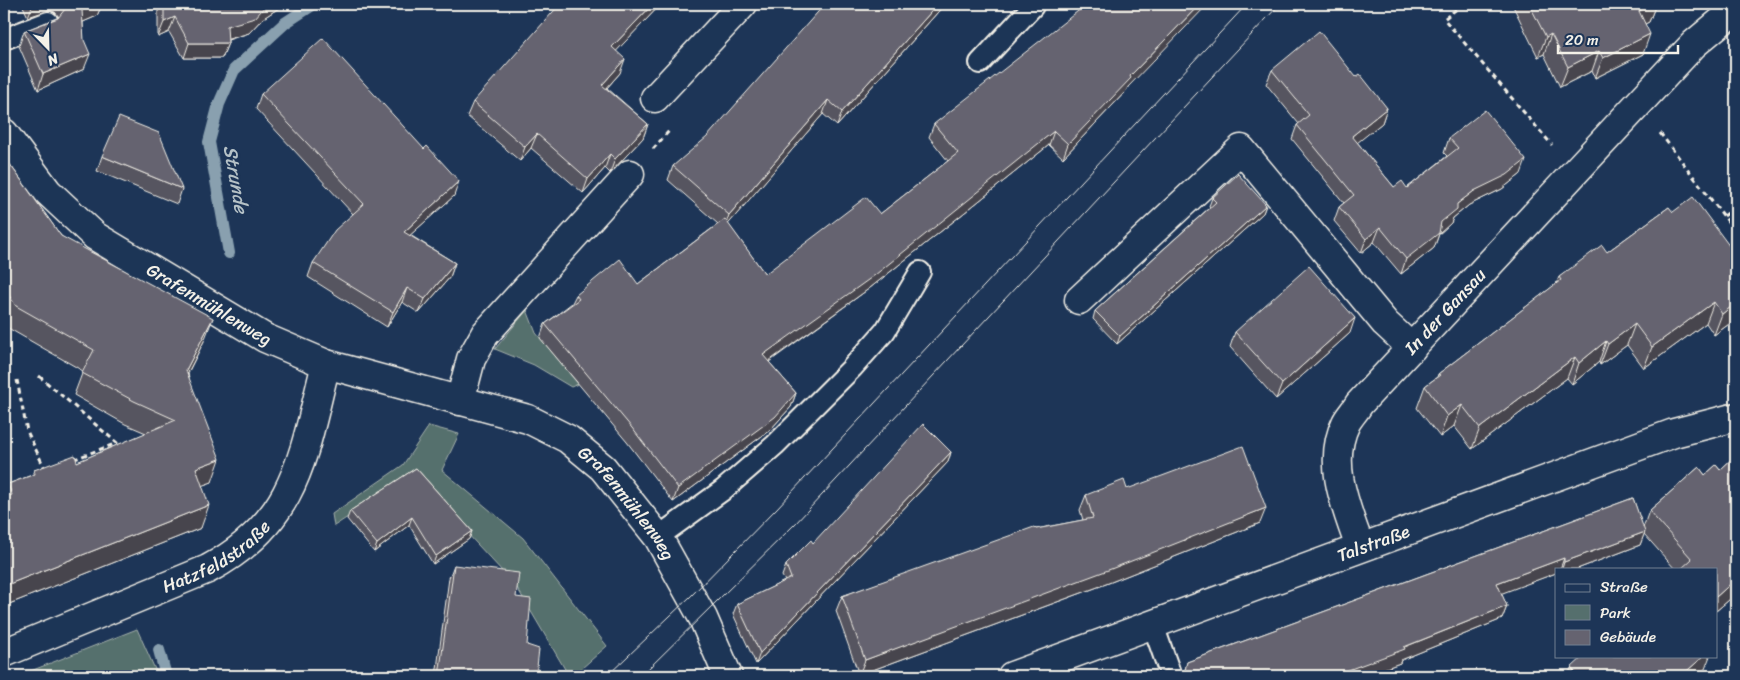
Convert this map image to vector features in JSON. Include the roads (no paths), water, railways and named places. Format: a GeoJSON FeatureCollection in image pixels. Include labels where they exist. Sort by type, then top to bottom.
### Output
{"type":"FeatureCollection","features":[{"type":"Feature","properties":{"kind":"street"},"geometry":{"type":"LineString","coordinates":[[656,98],[743,4]]}},
{"type":"Feature","properties":{"kind":"street","name":"In der Gansau"},"geometry":{"type":"LineString","coordinates":[[1360,548],[1344,502],[1339,473],[1339,444],[1346,423],[1360,404],[1694,44],[1736,9]]}},
{"type":"Feature","properties":{"kind":"street","name":"Grafenmühlenweg"},"geometry":{"type":"LineString","coordinates":[[5,139],[48,192],[95,236],[265,338],[326,364],[528,418],[568,439],[603,468],[658,537],[695,603],[728,676]]}},
{"type":"Feature","properties":{"kind":"street"},"geometry":{"type":"LineString","coordinates":[[1079,300],[1241,149],[1385,323],[1412,348]]}},
{"type":"Feature","properties":{"kind":"street"},"geometry":{"type":"LineString","coordinates":[[460,401],[471,359],[485,334],[630,174]]}},
{"type":"Feature","properties":{"kind":"street","name":"Hatzfeldstraße"},"geometry":{"type":"LineString","coordinates":[[4,653],[208,569],[229,558],[247,544],[281,506],[293,485],[302,459],[326,364]]}},
{"type":"Feature","properties":{"kind":"street","name":"Talstraße"},"geometry":{"type":"LineString","coordinates":[[1012,676],[1674,433],[1736,417]]}},
{"type":"Feature","properties":{"kind":"lane"},"geometry":{"type":"LineString","coordinates":[[980,63],[1033,6],[1030,4]]}},
{"type":"Feature","properties":{"kind":"lane"},"geometry":{"type":"LineString","coordinates":[[4,39],[48,22]]}},
{"type":"Feature","properties":{"kind":"lane"},"geometry":{"type":"LineString","coordinates":[[658,537],[724,490],[775,445],[852,368],[885,331],[920,272]]}},
{"type":"Feature","properties":{"kind":"lane"},"geometry":{"type":"LineString","coordinates":[[1153,625],[1171,676]]}},
{"type":"Feature","properties":{"kind":"waterway","name":"Strunde"},"geometry":{"type":"LineString","coordinates":[[229,253],[209,142],[219,104],[234,70],[285,23],[314,4]]}},
{"type":"Feature","properties":{"kind":"waterway"},"geometry":{"type":"LineString","coordinates":[[159,650],[166,676]]}},
{"type":"Feature","properties":{"kind":"tram line"},"geometry":{"type":"LineString","coordinates":[[607,676],[691,596],[777,508],[1247,4]]}},
{"type":"Feature","properties":{"kind":"tram line"},"geometry":{"type":"LineString","coordinates":[[641,676],[795,524],[1280,4]]}}]}
